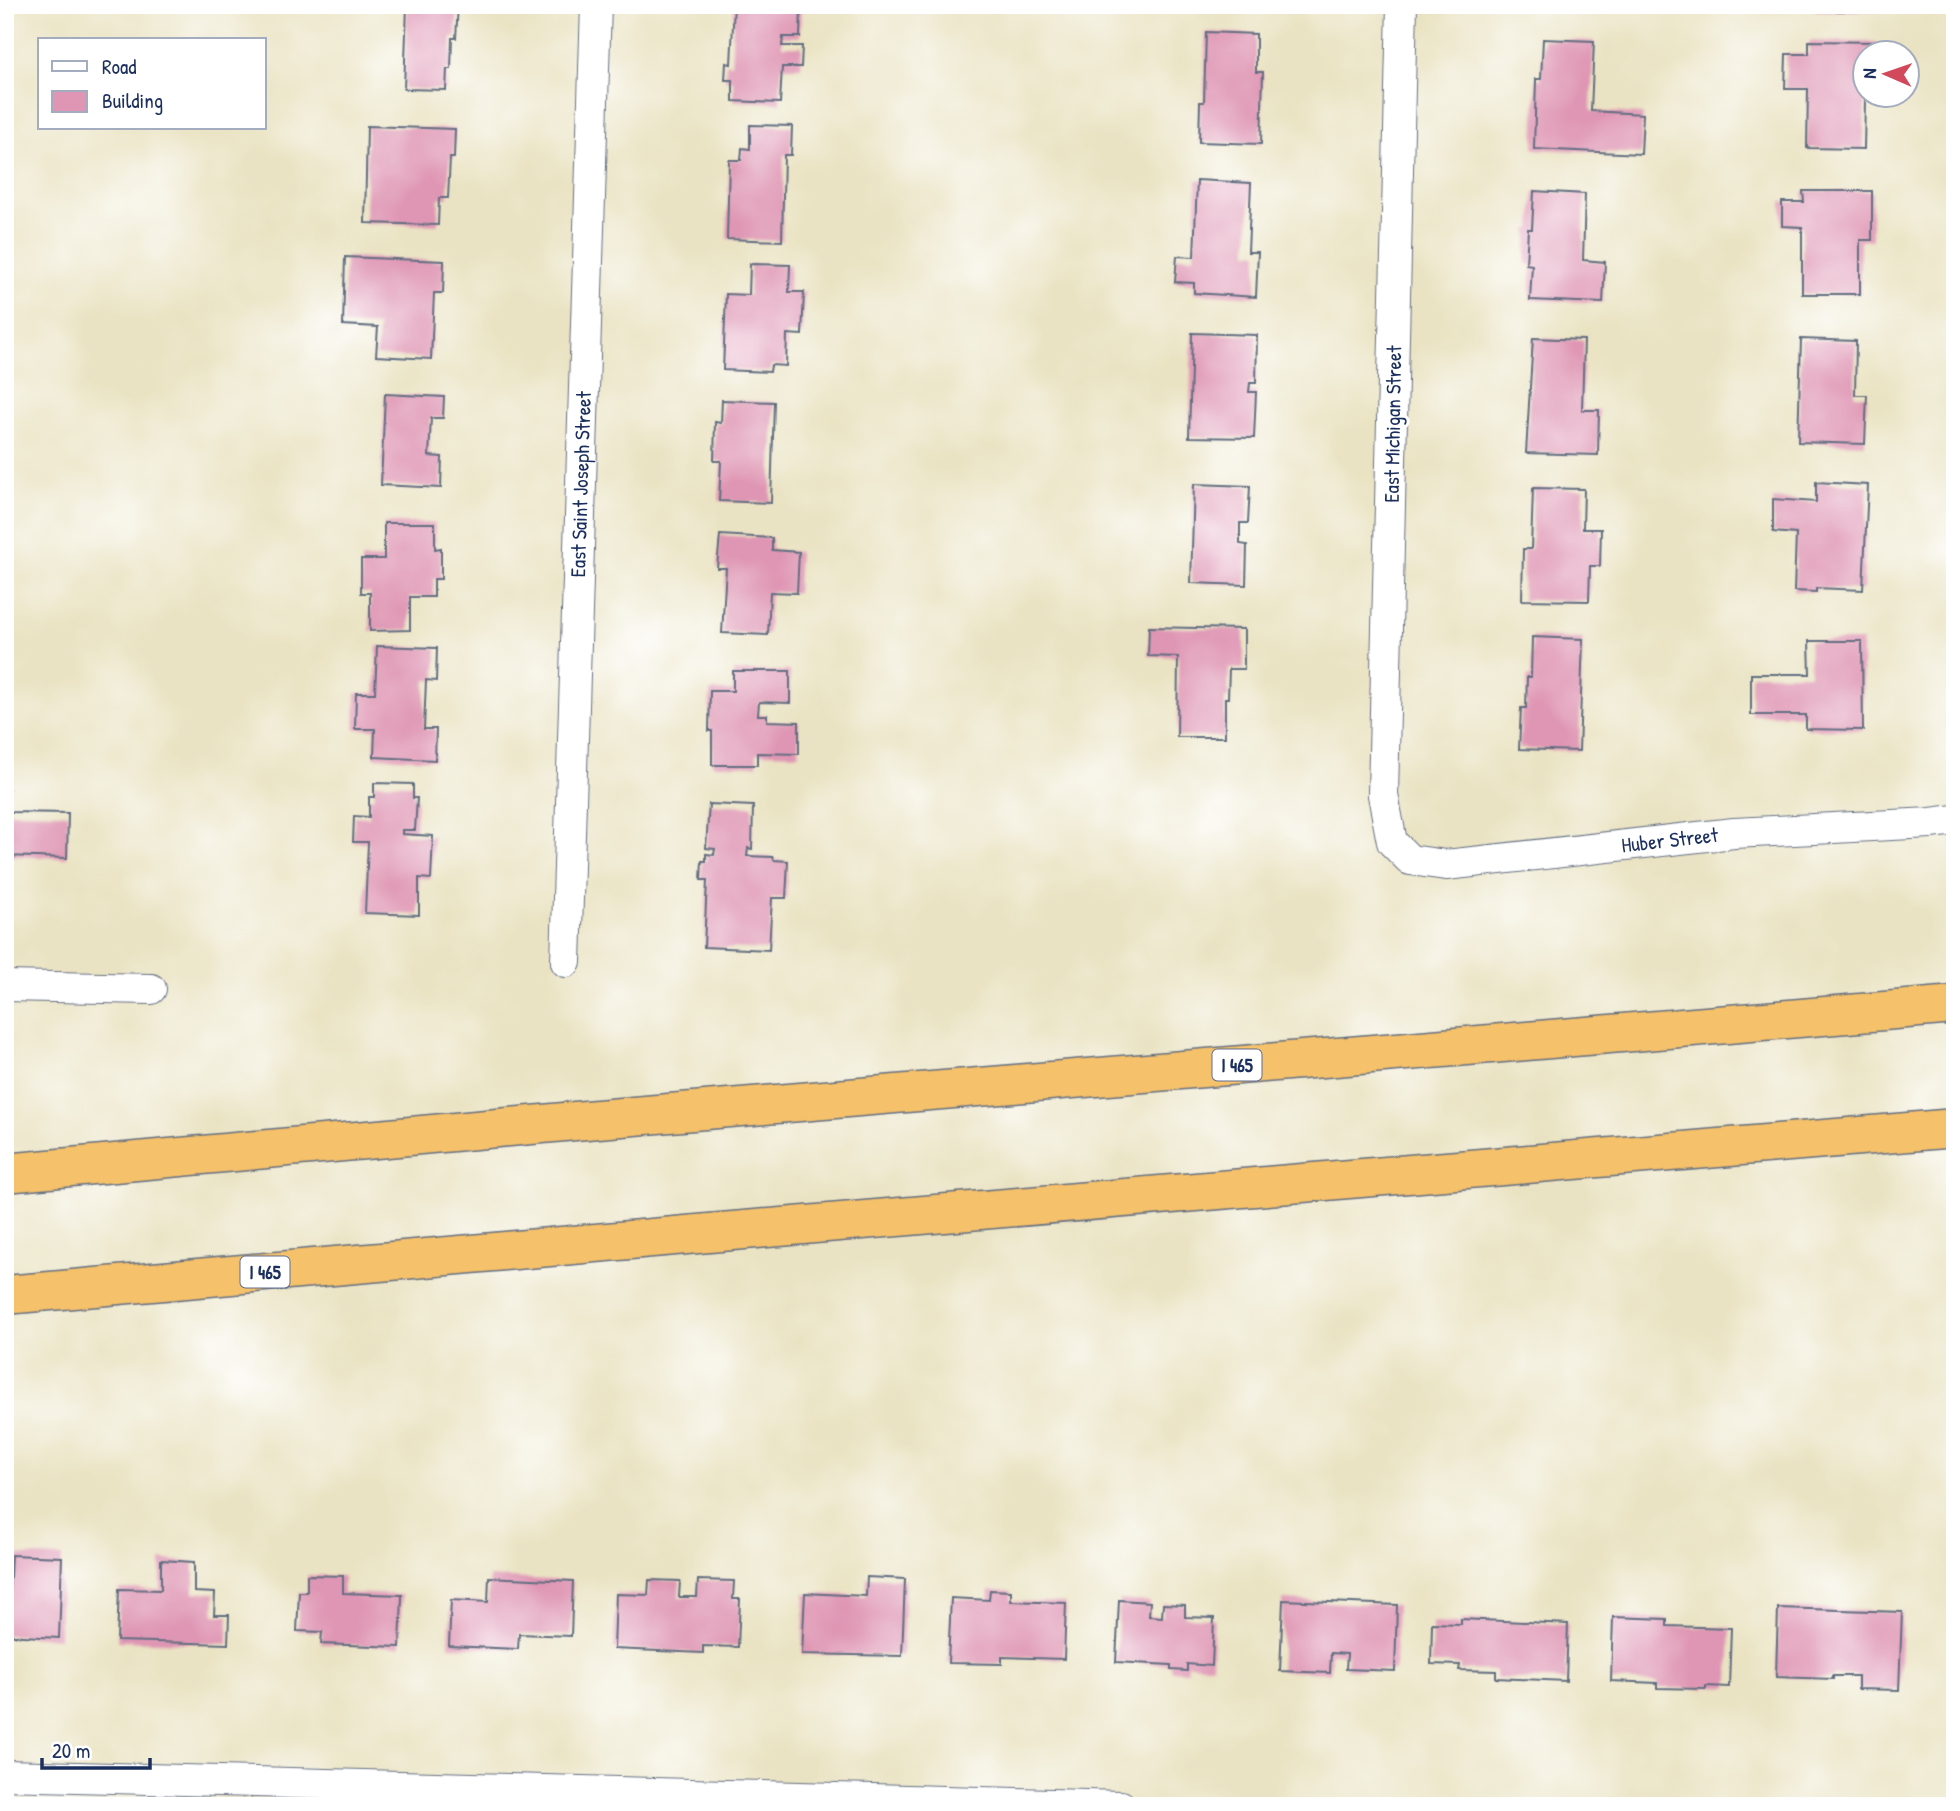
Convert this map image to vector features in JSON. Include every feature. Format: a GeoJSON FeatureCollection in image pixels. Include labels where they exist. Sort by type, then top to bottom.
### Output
{"type":"FeatureCollection","features":[{"type":"Feature","properties":{"kind":"highway","name":"I 465"},"geometry":{"type":"LineString","coordinates":[[5,1173],[598,1119],[1955,1005]]}},
{"type":"Feature","properties":{"kind":"highway","name":"I 465"},"geometry":{"type":"LineString","coordinates":[[5,1295],[723,1231],[1955,1128]]}},
{"type":"Feature","properties":{"kind":"street","name":"East Saint Joseph Street"},"geometry":{"type":"LineString","coordinates":[[566,962],[596,5]]}},
{"type":"Feature","properties":{"kind":"street","name":"East Michigan Street"},"geometry":{"type":"LineString","coordinates":[[1392,842],[1383,795],[1402,5]]}},
{"type":"Feature","properties":{"kind":"street","name":"Huber Street"},"geometry":{"type":"LineString","coordinates":[[1392,842],[1410,860],[1446,865],[1734,833],[1955,820]]}},
{"type":"Feature","properties":{"kind":"street"},"geometry":{"type":"LineString","coordinates":[[5,986],[151,989]]}},
{"type":"Feature","properties":{"kind":"street"},"geometry":{"type":"LineString","coordinates":[[5,1775],[1121,1806]]}},
{"type":"Feature","properties":{"kind":"building"},"geometry":{"type":"Polygon","coordinates":[[[407,5],[458,5],[456,38],[452,38],[451,69],[447,69],[446,90],[404,89],[407,5]]]}},
{"type":"Feature","properties":{"kind":"building"},"geometry":{"type":"Polygon","coordinates":[[[734,5],[801,7],[800,37],[783,37],[782,46],[802,46],[801,67],[782,67],[780,103],[733,101],[733,80],[725,80],[726,63],[731,64],[734,5]]]}},
{"type":"Feature","properties":{"kind":"building"},"geometry":{"type":"Polygon","coordinates":[[[1815,5],[1880,5],[1880,11],[1815,11],[1815,5]]]}},
{"type":"Feature","properties":{"kind":"building"},"geometry":{"type":"Polygon","coordinates":[[[1206,32],[1256,34],[1256,72],[1263,72],[1261,144],[1199,142],[1200,102],[1204,102],[1206,32]]]}},
{"type":"Feature","properties":{"kind":"building"},"geometry":{"type":"Polygon","coordinates":[[[1543,39],[1594,41],[1591,111],[1643,114],[1641,154],[1534,149],[1536,79],[1541,79],[1543,39]]]}},
{"type":"Feature","properties":{"kind":"building"},"geometry":{"type":"Polygon","coordinates":[[[1809,41],[1852,42],[1852,108],[1865,108],[1864,149],[1807,148],[1808,89],[1785,89],[1786,54],[1809,54],[1809,41]]]}},
{"type":"Feature","properties":{"kind":"building"},"geometry":{"type":"Polygon","coordinates":[[[750,125],[792,126],[791,155],[784,155],[782,241],[727,239],[729,160],[741,160],[742,148],[750,149],[750,125]]]}},
{"type":"Feature","properties":{"kind":"building"},"geometry":{"type":"Polygon","coordinates":[[[367,126],[455,129],[448,198],[439,198],[438,225],[365,223],[367,126]]]}},
{"type":"Feature","properties":{"kind":"building"},"geometry":{"type":"Polygon","coordinates":[[[1197,180],[1251,183],[1248,252],[1258,252],[1256,297],[1194,293],[1194,283],[1175,282],[1177,256],[1194,257],[1197,180]]]}},
{"type":"Feature","properties":{"kind":"building"},"geometry":{"type":"Polygon","coordinates":[[[1534,191],[1585,194],[1583,260],[1605,262],[1603,303],[1530,300],[1532,265],[1526,264],[1528,229],[1532,229],[1534,191]]]}},
{"type":"Feature","properties":{"kind":"building"},"geometry":{"type":"Polygon","coordinates":[[[1803,191],[1872,191],[1872,240],[1860,240],[1860,294],[1802,294],[1802,227],[1782,226],[1782,202],[1804,202],[1803,191]]]}},
{"type":"Feature","properties":{"kind":"building"},"geometry":{"type":"Polygon","coordinates":[[[345,257],[444,261],[443,293],[434,293],[431,359],[376,356],[378,327],[343,325],[345,257]]]}},
{"type":"Feature","properties":{"kind":"building"},"geometry":{"type":"Polygon","coordinates":[[[750,264],[790,265],[789,292],[804,292],[802,335],[787,334],[786,366],[771,365],[770,372],[723,370],[726,294],[749,295],[750,264]]]}},
{"type":"Feature","properties":{"kind":"building"},"geometry":{"type":"Polygon","coordinates":[[[1192,333],[1257,335],[1256,383],[1250,383],[1249,392],[1256,392],[1254,438],[1189,437],[1192,333]]]}},
{"type":"Feature","properties":{"kind":"building"},"geometry":{"type":"Polygon","coordinates":[[[1533,338],[1584,340],[1582,410],[1599,410],[1598,455],[1526,453],[1533,338]]]}},
{"type":"Feature","properties":{"kind":"building"},"geometry":{"type":"Polygon","coordinates":[[[1801,339],[1856,341],[1855,395],[1867,395],[1865,444],[1798,442],[1801,339]]]}},
{"type":"Feature","properties":{"kind":"building"},"geometry":{"type":"Polygon","coordinates":[[[385,394],[444,397],[443,418],[431,418],[429,456],[442,457],[441,488],[381,485],[385,394]]]}},
{"type":"Feature","properties":{"kind":"building"},"geometry":{"type":"Polygon","coordinates":[[[722,400],[774,402],[771,503],[719,501],[721,461],[714,461],[715,422],[721,423],[722,400]]]}},
{"type":"Feature","properties":{"kind":"building"},"geometry":{"type":"Polygon","coordinates":[[[1816,482],[1868,485],[1863,590],[1816,588],[1816,592],[1794,591],[1796,534],[1773,532],[1773,499],[1816,502],[1816,482]]]}},
{"type":"Feature","properties":{"kind":"building"},"geometry":{"type":"Polygon","coordinates":[[[1194,484],[1250,486],[1248,523],[1240,523],[1240,544],[1247,545],[1246,585],[1191,583],[1194,484]]]}},
{"type":"Feature","properties":{"kind":"building"},"geometry":{"type":"Polygon","coordinates":[[[1533,488],[1584,489],[1583,529],[1601,529],[1600,566],[1590,566],[1589,601],[1522,600],[1523,549],[1531,549],[1533,488]]]}},
{"type":"Feature","properties":{"kind":"building"},"geometry":{"type":"Polygon","coordinates":[[[384,523],[435,523],[435,549],[441,548],[441,579],[434,579],[434,597],[410,597],[410,630],[370,631],[370,593],[361,593],[361,559],[384,559],[384,523]]]}},
{"type":"Feature","properties":{"kind":"building"},"geometry":{"type":"Polygon","coordinates":[[[720,535],[772,538],[772,550],[799,552],[797,593],[770,592],[768,635],[722,633],[726,568],[717,568],[720,535]]]}},
{"type":"Feature","properties":{"kind":"building"},"geometry":{"type":"Polygon","coordinates":[[[1149,627],[1244,629],[1244,669],[1229,669],[1228,698],[1225,698],[1225,737],[1177,737],[1178,657],[1148,656],[1149,627]]]}},
{"type":"Feature","properties":{"kind":"building"},"geometry":{"type":"Polygon","coordinates":[[[1532,637],[1583,639],[1579,751],[1519,749],[1521,708],[1526,708],[1527,677],[1531,677],[1532,637]]]}},
{"type":"Feature","properties":{"kind":"building"},"geometry":{"type":"Polygon","coordinates":[[[1809,641],[1862,641],[1863,730],[1806,729],[1806,715],[1751,715],[1751,674],[1810,674],[1809,641]]]}},
{"type":"Feature","properties":{"kind":"building"},"geometry":{"type":"Polygon","coordinates":[[[377,646],[437,648],[436,681],[426,680],[424,729],[436,729],[435,760],[374,757],[375,729],[355,729],[356,693],[375,693],[377,646]]]}},
{"type":"Feature","properties":{"kind":"building"},"geometry":{"type":"Polygon","coordinates":[[[733,671],[790,671],[790,703],[759,702],[758,715],[767,715],[767,721],[799,722],[799,754],[757,753],[757,765],[712,765],[710,691],[733,691],[733,671]]]}},
{"type":"Feature","properties":{"kind":"building"},"geometry":{"type":"Polygon","coordinates":[[[374,783],[413,784],[413,798],[417,798],[415,830],[402,830],[402,834],[433,836],[431,879],[419,878],[419,915],[365,913],[368,842],[353,842],[354,816],[369,817],[369,797],[374,797],[374,783]]]}},
{"type":"Feature","properties":{"kind":"building"},"geometry":{"type":"Polygon","coordinates":[[[5,790],[9,790],[8,812],[68,813],[67,858],[5,856],[5,790]]]}},
{"type":"Feature","properties":{"kind":"building"},"geometry":{"type":"Polygon","coordinates":[[[709,804],[753,806],[752,849],[748,848],[747,856],[773,857],[774,860],[788,861],[786,898],[772,898],[769,950],[704,947],[707,880],[701,880],[702,861],[706,861],[706,854],[714,855],[715,849],[706,848],[709,804]]]}},
{"type":"Feature","properties":{"kind":"building"},"geometry":{"type":"Polygon","coordinates":[[[11,1555],[62,1557],[59,1638],[5,1635],[5,1596],[9,1597],[11,1555]]]}},
{"type":"Feature","properties":{"kind":"building"},"geometry":{"type":"Polygon","coordinates":[[[161,1560],[194,1562],[194,1592],[215,1593],[214,1615],[229,1615],[228,1644],[117,1641],[119,1589],[161,1590],[161,1560]]]}},
{"type":"Feature","properties":{"kind":"building"},"geometry":{"type":"Polygon","coordinates":[[[307,1575],[343,1576],[343,1593],[402,1595],[400,1647],[321,1644],[322,1632],[297,1631],[299,1592],[307,1592],[307,1575]]]}},
{"type":"Feature","properties":{"kind":"building"},"geometry":{"type":"Polygon","coordinates":[[[489,1577],[573,1581],[571,1636],[519,1634],[518,1649],[449,1646],[451,1600],[488,1602],[489,1577]]]}},
{"type":"Feature","properties":{"kind":"building"},"geometry":{"type":"Polygon","coordinates":[[[867,1577],[905,1579],[902,1656],[802,1654],[805,1593],[866,1596],[867,1577]]]}},
{"type":"Feature","properties":{"kind":"building"},"geometry":{"type":"Polygon","coordinates":[[[649,1580],[680,1581],[679,1597],[697,1597],[698,1580],[734,1581],[733,1599],[740,1599],[738,1647],[703,1646],[703,1653],[614,1649],[616,1594],[648,1595],[649,1580]]]}},
{"type":"Feature","properties":{"kind":"building"},"geometry":{"type":"Polygon","coordinates":[[[990,1590],[1011,1591],[1011,1601],[1066,1603],[1064,1659],[1002,1657],[1002,1664],[948,1663],[951,1598],[989,1600],[990,1590]]]}},
{"type":"Feature","properties":{"kind":"building"},"geometry":{"type":"Polygon","coordinates":[[[1119,1600],[1150,1602],[1149,1616],[1162,1617],[1163,1604],[1185,1605],[1185,1617],[1214,1618],[1212,1666],[1187,1664],[1187,1671],[1171,1670],[1171,1665],[1116,1662],[1119,1600]]]}},
{"type":"Feature","properties":{"kind":"building"},"geometry":{"type":"Polygon","coordinates":[[[1283,1600],[1397,1605],[1395,1671],[1346,1669],[1347,1654],[1331,1653],[1330,1673],[1280,1671],[1283,1600]]]}},
{"type":"Feature","properties":{"kind":"building"},"geometry":{"type":"Polygon","coordinates":[[[1778,1608],[1902,1612],[1899,1690],[1858,1689],[1858,1676],[1833,1676],[1833,1679],[1776,1677],[1778,1608]]]}},
{"type":"Feature","properties":{"kind":"building"},"geometry":{"type":"Polygon","coordinates":[[[1950,1609],[1955,1609],[1955,1688],[1949,1688],[1950,1609]]]}},
{"type":"Feature","properties":{"kind":"building"},"geometry":{"type":"Polygon","coordinates":[[[1613,1617],[1667,1619],[1667,1626],[1731,1628],[1729,1687],[1657,1688],[1657,1683],[1611,1681],[1613,1617]]]}},
{"type":"Feature","properties":{"kind":"building"},"geometry":{"type":"Polygon","coordinates":[[[1461,1619],[1568,1624],[1566,1681],[1496,1678],[1496,1671],[1459,1670],[1460,1665],[1431,1664],[1432,1623],[1461,1624],[1461,1619]]]}}]}
